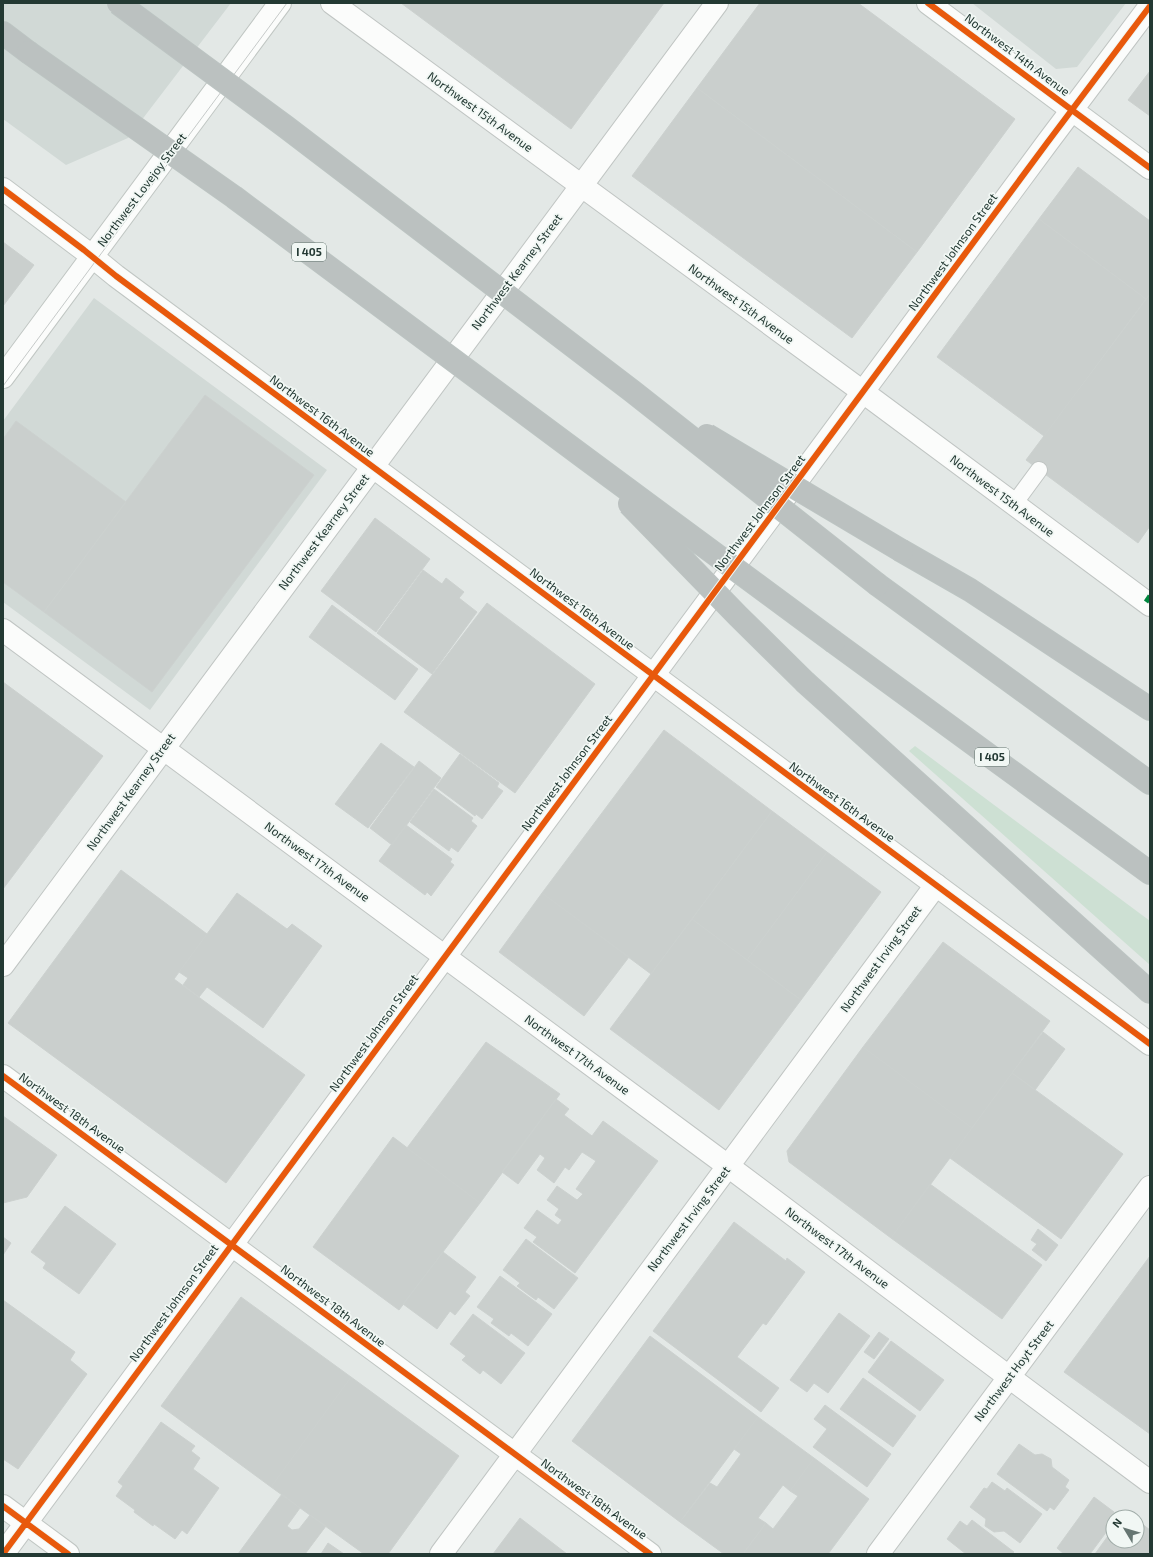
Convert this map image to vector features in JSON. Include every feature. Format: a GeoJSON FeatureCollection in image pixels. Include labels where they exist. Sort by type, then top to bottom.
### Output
{"type":"FeatureCollection","features":[{"type":"Feature","properties":{"kind":"highway"},"geometry":{"type":"LineString","coordinates":[[118,3],[286,127],[632,391],[878,585],[1150,784]]}},
{"type":"Feature","properties":{"kind":"highway","name":"I 405"},"geometry":{"type":"LineString","coordinates":[[3,32],[28,52],[234,196],[585,458],[1150,873]]}},
{"type":"Feature","properties":{"kind":"highway"},"geometry":{"type":"LineString","coordinates":[[3,38],[28,52]]}},
{"type":"Feature","properties":{"kind":"highway"},"geometry":{"type":"LineString","coordinates":[[632,391],[970,590],[1150,709]]}},
{"type":"Feature","properties":{"kind":"highway"},"geometry":{"type":"LineString","coordinates":[[585,458],[738,616],[806,683],[1150,992]]}},
{"type":"Feature","properties":{"kind":"street","name":"Northwest Lovejoy Street"},"geometry":{"type":"LineString","coordinates":[[3,377],[280,3]]}},
{"type":"Feature","properties":{"kind":"street","name":"Northwest 15th Avenue"},"geometry":{"type":"LineString","coordinates":[[332,3],[1014,504],[1149,601]]}},
{"type":"Feature","properties":{"kind":"street","name":"Northwest Kearney Street"},"geometry":{"type":"LineString","coordinates":[[3,965],[717,3]]}},
{"type":"Feature","properties":{"kind":"street","name":"Northwest 14th Avenue"},"geometry":{"type":"LineString","coordinates":[[928,3],[1150,168]]}},
{"type":"Feature","properties":{"kind":"street","name":"Northwest Johnson Street"},"geometry":{"type":"LineString","coordinates":[[3,1554],[1150,6]]}},
{"type":"Feature","properties":{"kind":"street","name":"Northwest 16th Avenue"},"geometry":{"type":"LineString","coordinates":[[3,189],[116,276],[372,467],[1150,1044]]}},
{"type":"Feature","properties":{"kind":"street","name":"Northwest 17th Avenue"},"geometry":{"type":"LineString","coordinates":[[3,630],[728,1166],[1150,1482]]}},
{"type":"Feature","properties":{"kind":"street","name":"Northwest Irving Street"},"geometry":{"type":"LineString","coordinates":[[441,1554],[936,885]]}},
{"type":"Feature","properties":{"kind":"street","name":"Northwest 18th Avenue"},"geometry":{"type":"LineString","coordinates":[[3,1076],[650,1554]]}},
{"type":"Feature","properties":{"kind":"street","name":"Northwest Hoyt Street"},"geometry":{"type":"LineString","coordinates":[[878,1554],[1150,1187]]}},
{"type":"Feature","properties":{"kind":"street"},"geometry":{"type":"LineString","coordinates":[[3,1506],[68,1554]]}},
{"type":"Feature","properties":{"kind":"lane"},"geometry":{"type":"LineString","coordinates":[[1014,504],[1039,470]]}},
{"type":"Feature","properties":{"kind":"shaded area"},"geometry":{"type":"Polygon","coordinates":[[[3,3],[231,3],[128,138],[66,165],[3,119],[3,3]]]}},
{"type":"Feature","properties":{"kind":"shaded area"},"geometry":{"type":"Polygon","coordinates":[[[972,3],[1126,3],[1077,67],[1056,69],[972,3]]]}},
{"type":"Feature","properties":{"kind":"shaded area"},"geometry":{"type":"Polygon","coordinates":[[[94,298],[327,470],[150,710],[3,602],[3,421],[94,298]]]}},
{"type":"Feature","properties":{"kind":"green space"},"geometry":{"type":"Polygon","coordinates":[[[915,746],[1150,921],[1150,965],[909,751],[915,746]]]}},
{"type":"Feature","properties":{"kind":"building"},"geometry":{"type":"Polygon","coordinates":[[[401,3],[664,3],[571,129],[401,3]]]}},
{"type":"Feature","properties":{"kind":"building"},"geometry":{"type":"Polygon","coordinates":[[[760,3],[858,3],[1015,119],[917,252],[697,88],[760,3]]]}},
{"type":"Feature","properties":{"kind":"building"},"geometry":{"type":"Polygon","coordinates":[[[1150,71],[1150,116],[1128,100],[1150,71]]]}},
{"type":"Feature","properties":{"kind":"building"},"geometry":{"type":"Polygon","coordinates":[[[697,88],[917,252],[852,338],[632,176],[697,88]]]}},
{"type":"Feature","properties":{"kind":"building"},"geometry":{"type":"Polygon","coordinates":[[[1078,167],[1150,221],[1150,294],[1146,299],[1039,219],[1078,167]]]}},
{"type":"Feature","properties":{"kind":"building"},"geometry":{"type":"Polygon","coordinates":[[[1039,219],[1146,299],[1044,436],[937,357],[1039,219]]]}},
{"type":"Feature","properties":{"kind":"building"},"geometry":{"type":"Polygon","coordinates":[[[3,242],[34,265],[3,306],[3,242]]]}},
{"type":"Feature","properties":{"kind":"building"},"geometry":{"type":"Polygon","coordinates":[[[1150,294],[1150,526],[1138,543],[1026,460],[1150,294]]]}},
{"type":"Feature","properties":{"kind":"building"},"geometry":{"type":"Polygon","coordinates":[[[205,395],[314,475],[152,692],[44,612],[205,395]]]}},
{"type":"Feature","properties":{"kind":"building"},"geometry":{"type":"Polygon","coordinates":[[[16,421],[126,502],[44,612],[3,582],[3,439],[16,421]]]}},
{"type":"Feature","properties":{"kind":"building"},"geometry":{"type":"Polygon","coordinates":[[[375,518],[430,559],[376,632],[321,591],[375,518]]]}},
{"type":"Feature","properties":{"kind":"building"},"geometry":{"type":"Polygon","coordinates":[[[423,570],[442,584],[446,578],[464,592],[459,598],[477,612],[432,674],[377,633],[423,570]]]}},
{"type":"Feature","properties":{"kind":"building"},"geometry":{"type":"Polygon","coordinates":[[[487,603],[595,684],[515,793],[404,712],[487,603]]]}},
{"type":"Feature","properties":{"kind":"building"},"geometry":{"type":"Polygon","coordinates":[[[332,605],[418,669],[395,700],[309,637],[332,605]]]}},
{"type":"Feature","properties":{"kind":"building"},"geometry":{"type":"Polygon","coordinates":[[[3,682],[103,756],[3,889],[3,682]]]}},
{"type":"Feature","properties":{"kind":"building"},"geometry":{"type":"Polygon","coordinates":[[[664,730],[772,811],[651,974],[542,893],[664,730]]]}},
{"type":"Feature","properties":{"kind":"building"},"geometry":{"type":"Polygon","coordinates":[[[381,743],[414,767],[368,828],[335,804],[381,743]]]}},
{"type":"Feature","properties":{"kind":"building"},"geometry":{"type":"Polygon","coordinates":[[[460,754],[499,783],[497,787],[503,791],[482,819],[476,814],[475,816],[436,787],[460,754]]]}},
{"type":"Feature","properties":{"kind":"building"},"geometry":{"type":"Polygon","coordinates":[[[419,761],[441,778],[392,845],[370,828],[419,761]]]}},
{"type":"Feature","properties":{"kind":"building"},"geometry":{"type":"Polygon","coordinates":[[[434,789],[473,818],[471,821],[477,826],[458,852],[451,847],[449,851],[410,822],[434,789]]]}},
{"type":"Feature","properties":{"kind":"building"},"geometry":{"type":"Polygon","coordinates":[[[772,811],[827,852],[747,960],[692,919],[772,811]]]}},
{"type":"Feature","properties":{"kind":"building"},"geometry":{"type":"Polygon","coordinates":[[[406,825],[452,859],[450,862],[454,865],[431,896],[427,892],[425,895],[379,861],[406,825]]]}},
{"type":"Feature","properties":{"kind":"building"},"geometry":{"type":"Polygon","coordinates":[[[827,852],[881,892],[801,1000],[747,960],[827,852]]]}},
{"type":"Feature","properties":{"kind":"building"},"geometry":{"type":"Polygon","coordinates":[[[121,870],[207,934],[174,979],[305,1075],[226,1183],[8,1023],[121,870]]]}},
{"type":"Feature","properties":{"kind":"building"},"geometry":{"type":"Polygon","coordinates":[[[237,893],[287,929],[292,924],[322,946],[263,1028],[207,987],[199,997],[183,985],[188,978],[179,972],[237,893]]]}},
{"type":"Feature","properties":{"kind":"building"},"geometry":{"type":"Polygon","coordinates":[[[542,893],[629,957],[584,1016],[499,952],[542,893]]]}},
{"type":"Feature","properties":{"kind":"building"},"geometry":{"type":"Polygon","coordinates":[[[692,919],[801,1000],[719,1110],[610,1029],[692,919]]]}},
{"type":"Feature","properties":{"kind":"building"},"geometry":{"type":"Polygon","coordinates":[[[943,942],[1050,1021],[972,1128],[863,1047],[943,942]]]}},
{"type":"Feature","properties":{"kind":"building"},"geometry":{"type":"Polygon","coordinates":[[[1043,1032],[1065,1049],[1035,1090],[1012,1073],[1043,1032]]]}},
{"type":"Feature","properties":{"kind":"building"},"geometry":{"type":"Polygon","coordinates":[[[486,1042],[560,1094],[480,1203],[407,1148],[486,1042]]]}},
{"type":"Feature","properties":{"kind":"building"},"geometry":{"type":"Polygon","coordinates":[[[863,1047],[972,1128],[891,1238],[789,1162],[787,1151],[863,1047]]]}},
{"type":"Feature","properties":{"kind":"building"},"geometry":{"type":"Polygon","coordinates":[[[1012,1073],[1123,1154],[1061,1239],[950,1158],[1012,1073]]]}},
{"type":"Feature","properties":{"kind":"building"},"geometry":{"type":"Polygon","coordinates":[[[556,1099],[569,1109],[564,1115],[592,1136],[603,1121],[658,1161],[575,1273],[533,1242],[537,1237],[524,1228],[537,1210],[558,1225],[562,1220],[555,1215],[559,1209],[547,1200],[557,1186],[577,1200],[583,1194],[576,1189],[596,1161],[582,1152],[569,1170],[565,1167],[554,1183],[537,1170],[545,1158],[540,1154],[518,1184],[502,1172],[556,1099]]]}},
{"type":"Feature","properties":{"kind":"building"},"geometry":{"type":"Polygon","coordinates":[[[3,1116],[57,1155],[27,1197],[3,1203],[3,1116]]]}},
{"type":"Feature","properties":{"kind":"building"},"geometry":{"type":"Polygon","coordinates":[[[393,1137],[480,1203],[399,1310],[313,1247],[393,1137]]]}},
{"type":"Feature","properties":{"kind":"building"},"geometry":{"type":"Polygon","coordinates":[[[930,1184],[1042,1265],[1002,1319],[891,1238],[930,1184]]]}},
{"type":"Feature","properties":{"kind":"building"},"geometry":{"type":"Polygon","coordinates":[[[65,1206],[116,1244],[79,1294],[43,1268],[46,1263],[31,1252],[65,1206]]]}},
{"type":"Feature","properties":{"kind":"building"},"geometry":{"type":"Polygon","coordinates":[[[734,1222],[786,1261],[787,1258],[805,1272],[766,1325],[763,1323],[737,1357],[779,1388],[761,1412],[653,1331],[734,1222]]]}},
{"type":"Feature","properties":{"kind":"building"},"geometry":{"type":"Polygon","coordinates":[[[1038,1229],[1058,1245],[1046,1261],[1032,1250],[1037,1244],[1031,1240],[1038,1229]]]}},
{"type":"Feature","properties":{"kind":"building"},"geometry":{"type":"Polygon","coordinates":[[[3,1237],[11,1243],[3,1255],[3,1237]]]}},
{"type":"Feature","properties":{"kind":"building"},"geometry":{"type":"Polygon","coordinates":[[[526,1239],[578,1278],[554,1309],[538,1297],[536,1300],[517,1286],[520,1283],[503,1270],[526,1239]]]}},
{"type":"Feature","properties":{"kind":"building"},"geometry":{"type":"Polygon","coordinates":[[[443,1252],[476,1277],[465,1292],[470,1296],[455,1315],[450,1311],[437,1329],[403,1304],[443,1252]]]}},
{"type":"Feature","properties":{"kind":"building"},"geometry":{"type":"Polygon","coordinates":[[[1150,1256],[1150,1434],[1064,1372],[1150,1256]]]}},
{"type":"Feature","properties":{"kind":"building"},"geometry":{"type":"Polygon","coordinates":[[[500,1276],[552,1314],[528,1346],[511,1333],[509,1336],[491,1323],[494,1319],[477,1307],[500,1276]]]}},
{"type":"Feature","properties":{"kind":"building"},"geometry":{"type":"Polygon","coordinates":[[[241,1297],[351,1377],[271,1487],[161,1406],[241,1297]]]}},
{"type":"Feature","properties":{"kind":"building"},"geometry":{"type":"Polygon","coordinates":[[[3,1300],[75,1352],[70,1360],[87,1374],[18,1469],[3,1459],[3,1300]]]}},
{"type":"Feature","properties":{"kind":"building"},"geometry":{"type":"Polygon","coordinates":[[[839,1313],[870,1336],[828,1393],[814,1383],[807,1392],[790,1380],[839,1313]]]}},
{"type":"Feature","properties":{"kind":"building"},"geometry":{"type":"Polygon","coordinates":[[[473,1314],[525,1353],[501,1384],[483,1370],[480,1374],[462,1360],[466,1356],[450,1344],[473,1314]]]}},
{"type":"Feature","properties":{"kind":"building"},"geometry":{"type":"Polygon","coordinates":[[[879,1332],[889,1339],[874,1359],[864,1352],[879,1332]]]}},
{"type":"Feature","properties":{"kind":"building"},"geometry":{"type":"Polygon","coordinates":[[[650,1336],[758,1417],[680,1522],[572,1441],[650,1336]]]}},
{"type":"Feature","properties":{"kind":"building"},"geometry":{"type":"Polygon","coordinates":[[[891,1341],[944,1380],[920,1411],[868,1372],[891,1341]]]}},
{"type":"Feature","properties":{"kind":"building"},"geometry":{"type":"Polygon","coordinates":[[[351,1377],[459,1456],[388,1554],[364,1554],[271,1487],[351,1377]]]}},
{"type":"Feature","properties":{"kind":"building"},"geometry":{"type":"Polygon","coordinates":[[[863,1378],[916,1416],[893,1447],[840,1409],[863,1378]]]}},
{"type":"Feature","properties":{"kind":"building"},"geometry":{"type":"Polygon","coordinates":[[[825,1405],[891,1454],[867,1487],[813,1447],[827,1429],[814,1419],[825,1405]]]}},
{"type":"Feature","properties":{"kind":"building"},"geometry":{"type":"Polygon","coordinates":[[[758,1417],[814,1458],[790,1491],[783,1485],[758,1518],[766,1523],[743,1554],[724,1554],[680,1522],[710,1483],[717,1487],[741,1454],[734,1449],[758,1417]]]}},
{"type":"Feature","properties":{"kind":"building"},"geometry":{"type":"Polygon","coordinates":[[[161,1422],[195,1446],[191,1451],[200,1458],[193,1469],[219,1488],[187,1534],[182,1530],[175,1539],[154,1524],[153,1526],[116,1496],[123,1486],[118,1482],[161,1422]]]}},
{"type":"Feature","properties":{"kind":"building"},"geometry":{"type":"Polygon","coordinates":[[[1019,1444],[1035,1455],[1042,1454],[1051,1459],[1052,1467],[1069,1480],[1065,1487],[1069,1490],[1054,1510],[1050,1507],[1047,1511],[997,1474],[1019,1444]]]}},
{"type":"Feature","properties":{"kind":"building"},"geometry":{"type":"Polygon","coordinates":[[[814,1458],[869,1499],[828,1554],[743,1554],[766,1523],[773,1529],[798,1496],[790,1491],[814,1458]]]}},
{"type":"Feature","properties":{"kind":"building"},"geometry":{"type":"Polygon","coordinates":[[[992,1482],[1005,1491],[1007,1488],[1042,1514],[1020,1543],[1004,1531],[994,1532],[985,1526],[986,1519],[970,1507],[984,1488],[987,1489],[992,1482]]]}},
{"type":"Feature","properties":{"kind":"building"},"geometry":{"type":"Polygon","coordinates":[[[282,1494],[300,1508],[287,1526],[292,1530],[299,1529],[310,1515],[326,1526],[305,1554],[238,1554],[282,1494]]]}},
{"type":"Feature","properties":{"kind":"building"},"geometry":{"type":"Polygon","coordinates":[[[1094,1497],[1110,1509],[1105,1509],[1105,1534],[1090,1554],[1064,1554],[1057,1548],[1094,1497]]]}},
{"type":"Feature","properties":{"kind":"building"},"geometry":{"type":"Polygon","coordinates":[[[520,1518],[567,1554],[493,1554],[520,1518]]]}},
{"type":"Feature","properties":{"kind":"building"},"geometry":{"type":"Polygon","coordinates":[[[972,1520],[1014,1552],[1012,1554],[966,1554],[947,1539],[960,1521],[967,1526],[972,1520]]]}},
{"type":"Feature","properties":{"kind":"building"},"geometry":{"type":"Polygon","coordinates":[[[1145,1526],[1150,1530],[1150,1551],[1148,1554],[1095,1554],[1105,1540],[1105,1549],[1145,1549],[1145,1526]]]}},
{"type":"Feature","properties":{"kind":"building"},"geometry":{"type":"Polygon","coordinates":[[[328,1543],[344,1554],[321,1554],[328,1543]]]}},
{"type":"Feature","properties":{"kind":"tram line"},"geometry":{"type":"LineString","coordinates":[[3,386],[287,3]]}},
{"type":"Feature","properties":{"kind":"marked path"},"geometry":{"type":"LineString","coordinates":[[1146,602],[1150,596]]}},
{"type":"Feature","properties":{"kind":"cycle path"},"geometry":{"type":"LineString","coordinates":[[928,3],[1150,168]]}},
{"type":"Feature","properties":{"kind":"cycle path"},"geometry":{"type":"LineString","coordinates":[[3,1554],[1150,6]]}},
{"type":"Feature","properties":{"kind":"cycle path"},"geometry":{"type":"LineString","coordinates":[[3,189],[116,276],[1150,1044]]}},
{"type":"Feature","properties":{"kind":"cycle path"},"geometry":{"type":"LineString","coordinates":[[3,1076],[650,1554]]}},
{"type":"Feature","properties":{"kind":"cycle path"},"geometry":{"type":"LineString","coordinates":[[3,1506],[68,1554]]}}]}
